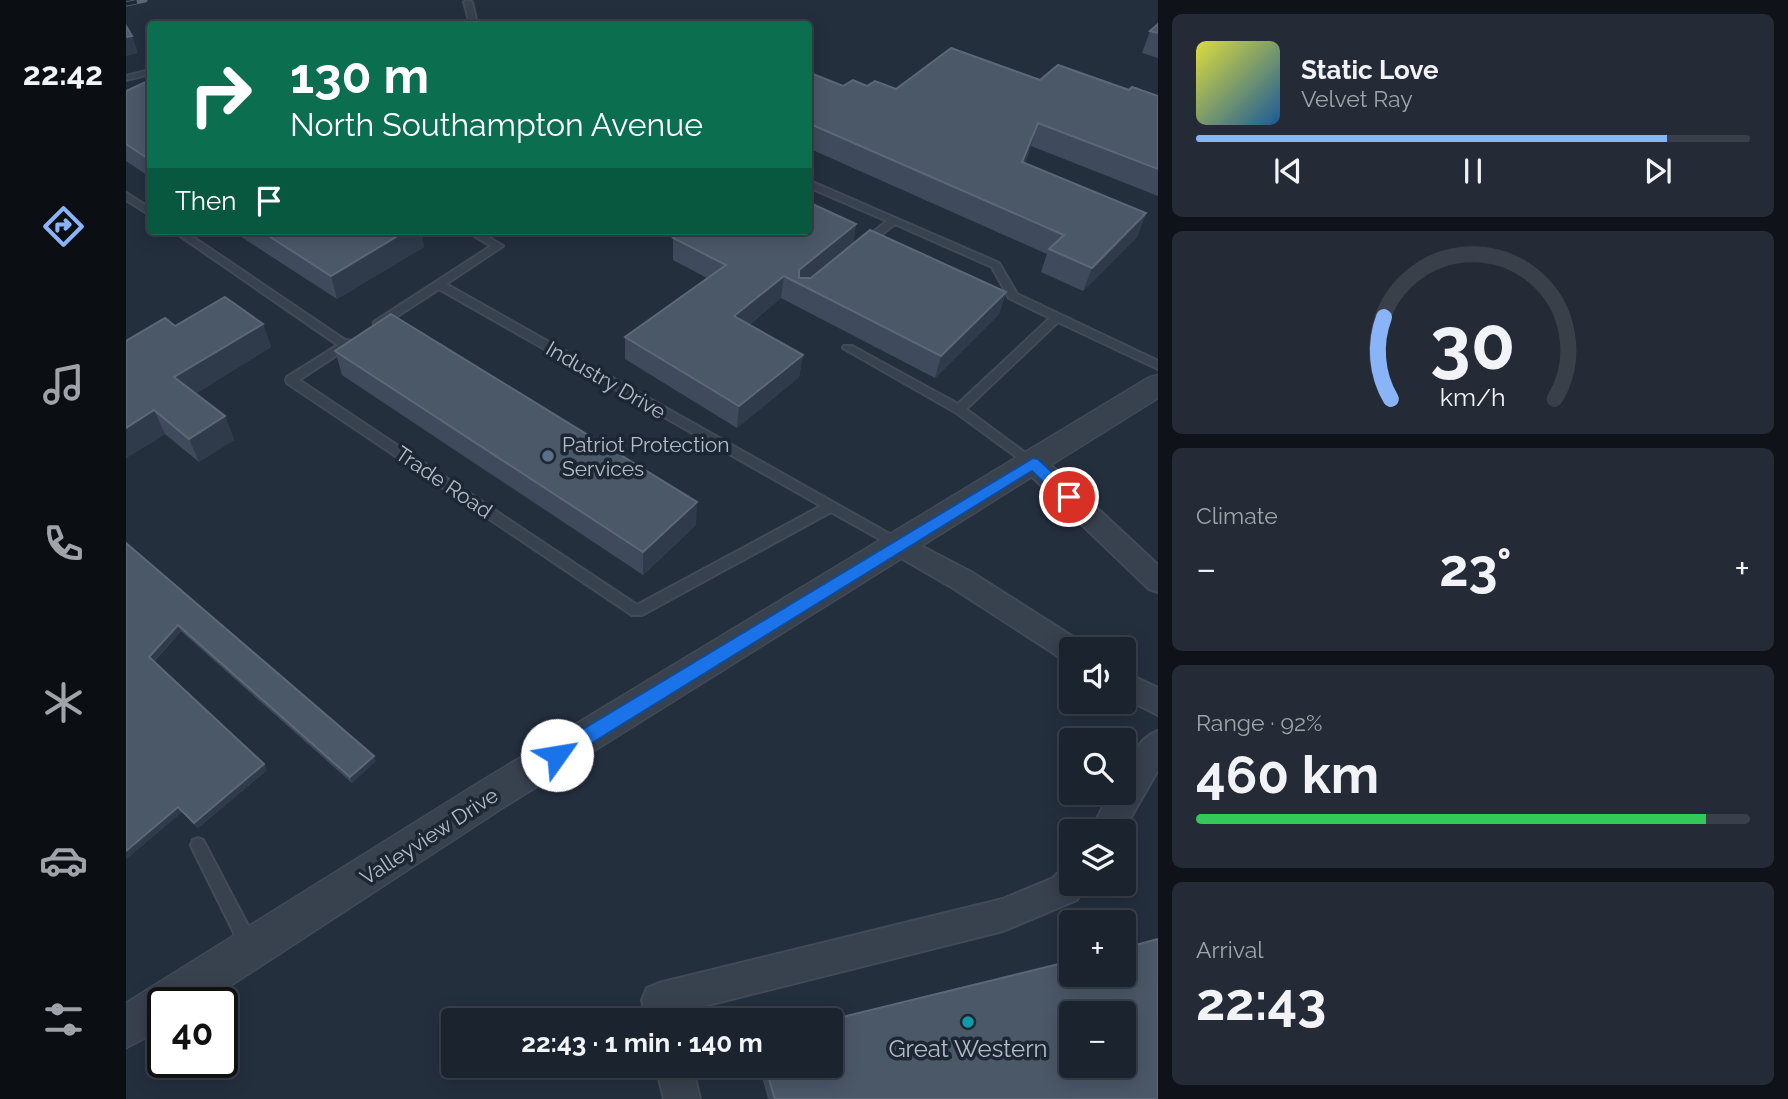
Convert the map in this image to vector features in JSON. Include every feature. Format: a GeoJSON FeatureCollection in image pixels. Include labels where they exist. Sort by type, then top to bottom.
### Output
{"type":"FeatureCollection","features":[{"type":"Feature","properties":{"kind":"street","name":"Valleyview Drive"},"geometry":{"type":"LineString","coordinates":[[192,987],[488,797],[1158,386]]}},
{"type":"Feature","properties":{"kind":"street"},"geometry":{"type":"LineString","coordinates":[[1033,463],[1158,581]]}},
{"type":"Feature","properties":{"kind":"street"},"geometry":{"type":"LineString","coordinates":[[898,544],[973,587],[1059,642]]}},
{"type":"Feature","properties":{"kind":"street"},"geometry":{"type":"LineString","coordinates":[[1136,690],[1158,702]]}},
{"type":"Feature","properties":{"kind":"street"},"geometry":{"type":"LineString","coordinates":[[1113,819],[1158,744]]}},
{"type":"Feature","properties":{"kind":"street"},"geometry":{"type":"LineString","coordinates":[[661,1008],[659,1000],[1003,915],[1059,892]]}},
{"type":"Feature","properties":{"kind":"street","name":"Valleyview Drive"},"geometry":{"type":"LineString","coordinates":[[126,1027],[147,1014]]}},
{"type":"Feature","properties":{"kind":"street"},"geometry":{"type":"LineString","coordinates":[[677,1078],[682,1099]]}},
{"type":"Feature","properties":{"kind":"lane"},"geometry":{"type":"LineString","coordinates":[[468,2],[473,21]]}},
{"type":"Feature","properties":{"kind":"lane"},"geometry":{"type":"LineString","coordinates":[[126,78],[147,73]]}},
{"type":"Feature","properties":{"kind":"lane"},"geometry":{"type":"LineString","coordinates":[[812,185],[996,265],[1013,296],[1158,365]]}},
{"type":"Feature","properties":{"kind":"lane"},"geometry":{"type":"LineString","coordinates":[[126,196],[147,210]]}},
{"type":"Feature","properties":{"kind":"lane"},"geometry":{"type":"LineString","coordinates":[[853,254],[894,220]]}},
{"type":"Feature","properties":{"kind":"lane"},"geometry":{"type":"LineString","coordinates":[[184,235],[345,345],[357,337]]}},
{"type":"Feature","properties":{"kind":"lane"},"geometry":{"type":"LineString","coordinates":[[369,330],[498,246],[478,235]]}},
{"type":"Feature","properties":{"kind":"lane","name":"Industry Drive"},"geometry":{"type":"LineString","coordinates":[[440,285],[898,544]]}},
{"type":"Feature","properties":{"kind":"lane"},"geometry":{"type":"LineString","coordinates":[[959,409],[1057,317]]}},
{"type":"Feature","properties":{"kind":"lane","name":"Trade Road"},"geometry":{"type":"LineString","coordinates":[[345,345],[291,380],[637,611],[830,507]]}},
{"type":"Feature","properties":{"kind":"lane"},"geometry":{"type":"LineString","coordinates":[[848,348],[959,409],[1033,463]]}},
{"type":"Feature","properties":{"kind":"lane"},"geometry":{"type":"LineString","coordinates":[[198,845],[252,950]]}},
{"type":"Feature","properties":{"kind":"building"},"geometry":{"type":"Polygon","coordinates":[[[1158,24],[1158,33],[1150,31],[1158,24]]]}},
{"type":"Feature","properties":{"kind":"building"},"geometry":{"type":"Polygon","coordinates":[[[126,26],[132,36],[126,37],[126,26]]]}},
{"type":"Feature","properties":{"kind":"building"},"geometry":{"type":"Polygon","coordinates":[[[951,48],[1040,80],[1058,65],[1129,90],[1132,87],[1158,96],[1158,169],[1038,123],[1022,162],[1146,213],[1092,268],[1049,249],[1064,235],[812,125],[812,74],[843,86],[853,80],[867,86],[875,81],[896,89],[951,48]]]}},
{"type":"Feature","properties":{"kind":"building"},"geometry":{"type":"Polygon","coordinates":[[[147,81],[147,158],[126,144],[126,91],[147,81]]]}},
{"type":"Feature","properties":{"kind":"building"},"geometry":{"type":"Polygon","coordinates":[[[812,204],[856,224],[799,270],[799,278],[811,278],[870,230],[1006,292],[941,356],[784,276],[734,316],[803,355],[739,406],[625,337],[726,265],[673,238],[678,235],[812,235],[812,204]]]}},
{"type":"Feature","properties":{"kind":"building"},"geometry":{"type":"Polygon","coordinates":[[[267,235],[399,235],[331,276],[267,235]]]}},
{"type":"Feature","properties":{"kind":"building"},"geometry":{"type":"Polygon","coordinates":[[[225,297],[263,324],[174,377],[225,416],[189,439],[154,410],[126,428],[126,341],[165,318],[175,326],[225,297]]]}},
{"type":"Feature","properties":{"kind":"building"},"geometry":{"type":"Polygon","coordinates":[[[391,314],[697,502],[643,552],[335,351],[391,314]]]}},
{"type":"Feature","properties":{"kind":"building"},"geometry":{"type":"Polygon","coordinates":[[[126,543],[374,756],[350,777],[178,625],[149,657],[264,764],[194,823],[178,807],[126,851],[126,543]]]}},
{"type":"Feature","properties":{"kind":"building","name":"Great Western"},"geometry":{"type":"Polygon","coordinates":[[[1158,939],[1158,1099],[775,1099],[769,1078],[843,1078],[843,1017],[1059,964],[1059,987],[1136,987],[1136,945],[1158,939]]]}},
{"type":"Feature","properties":{"kind":"railway"},"geometry":{"type":"LineString","coordinates":[[126,4],[145,0]]}},
{"type":"Feature","properties":{"kind":"place","name":"Patriot Protection Services"},"geometry":{"type":"Point","coordinates":[548,456]}},
{"type":"Feature","properties":{"kind":"place","name":"Great Western"},"geometry":{"type":"Point","coordinates":[968,1022]}},
{"type":"Feature","properties":{"kind":"route"},"geometry":{"type":"LineString","coordinates":[[557,755],[1033,463],[1069,497]]}}]}
